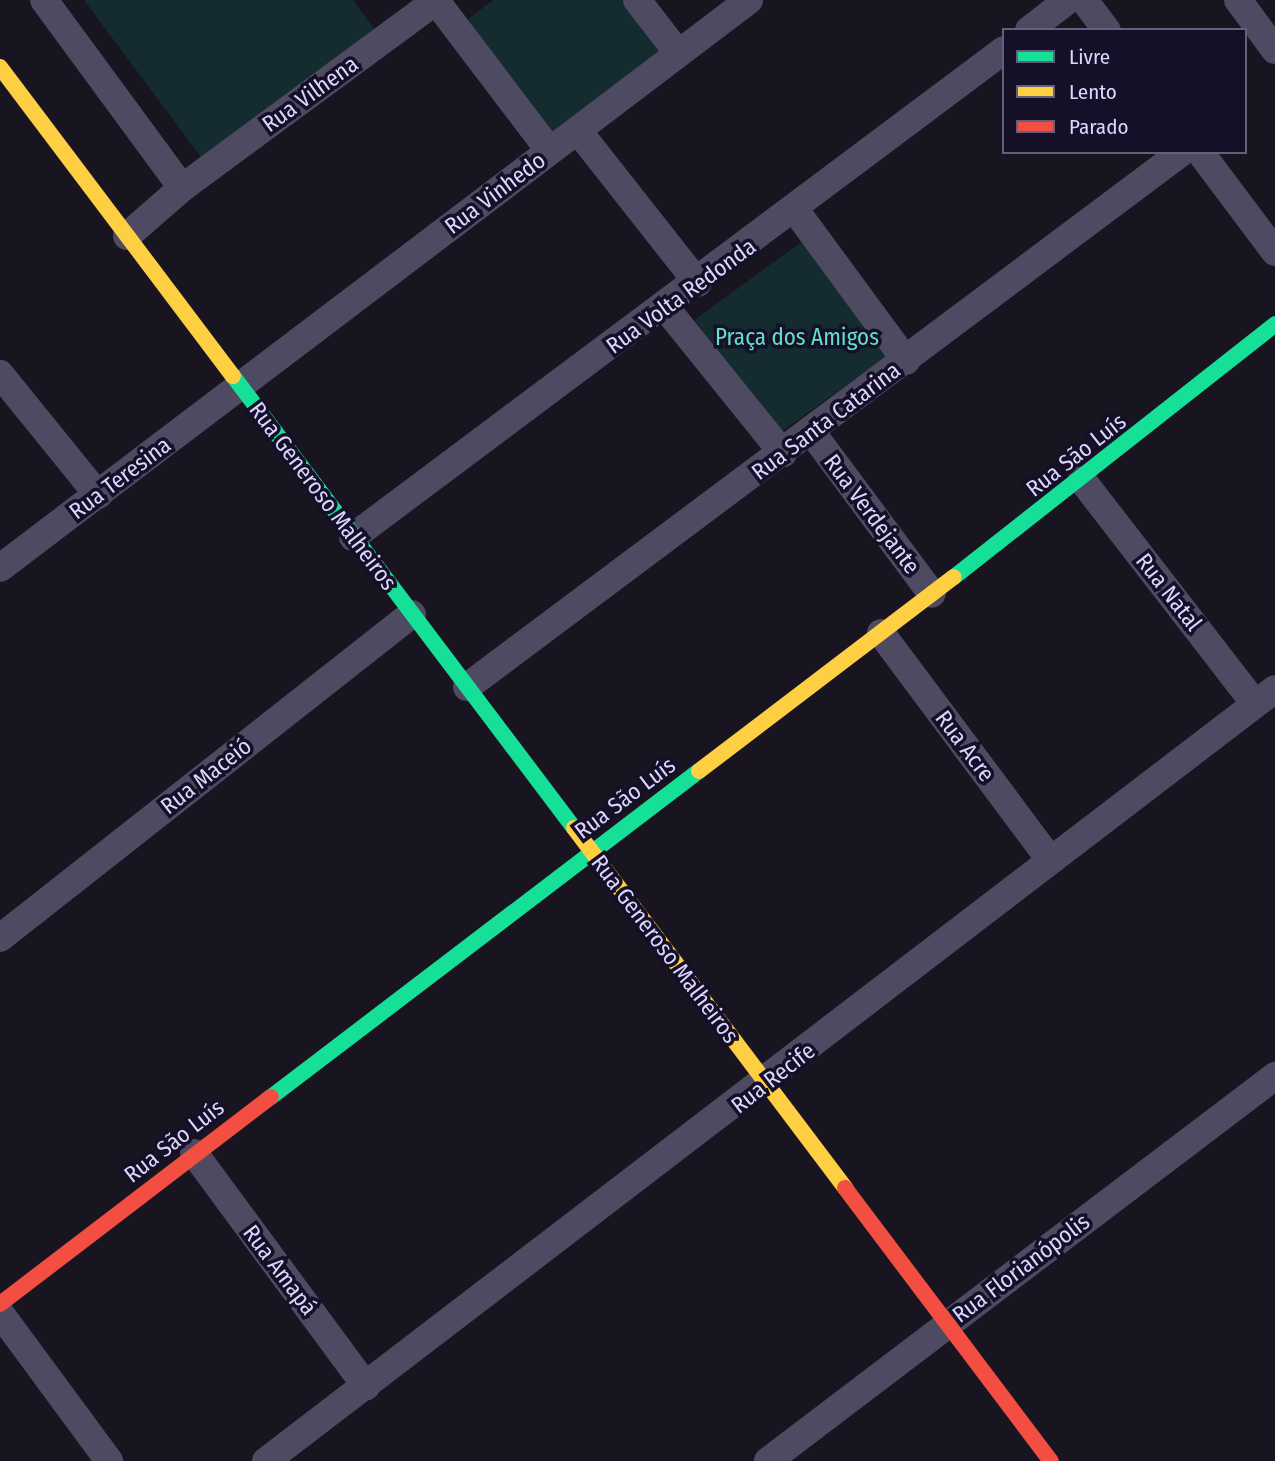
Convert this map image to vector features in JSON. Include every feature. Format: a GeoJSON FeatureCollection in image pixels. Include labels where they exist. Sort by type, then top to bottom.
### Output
{"type":"FeatureCollection","features":[{"type":"Feature","properties":{"kind":"street"},"geometry":{"type":"LineString","coordinates":[[44,0],[182,188],[127,236]]}},
{"type":"Feature","properties":{"kind":"street"},"geometry":{"type":"LineString","coordinates":[[437,0],[550,151]]}},
{"type":"Feature","properties":{"kind":"street","name":"Rua Vilhena"},"geometry":{"type":"LineString","coordinates":[[182,188],[437,0]]}},
{"type":"Feature","properties":{"kind":"street"},"geometry":{"type":"LineString","coordinates":[[637,0],[678,53]]}},
{"type":"Feature","properties":{"kind":"street","name":"Rua Vinhedo"},"geometry":{"type":"LineString","coordinates":[[240,386],[550,151],[579,132],[749,0]]}},
{"type":"Feature","properties":{"kind":"street"},"geometry":{"type":"LineString","coordinates":[[1032,28],[1068,0]]}},
{"type":"Feature","properties":{"kind":"street"},"geometry":{"type":"LineString","coordinates":[[1084,0],[1105,28]]}},
{"type":"Feature","properties":{"kind":"street"},"geometry":{"type":"LineString","coordinates":[[1238,0],[1275,50]]}},
{"type":"Feature","properties":{"kind":"street","name":"Rua Volta Redonda"},"geometry":{"type":"LineString","coordinates":[[354,537],[796,211],[1002,52]]}},
{"type":"Feature","properties":{"kind":"street","name":"Rua Generoso Malheiros"},"geometry":{"type":"LineString","coordinates":[[0,68],[1051,1461]]}},
{"type":"Feature","properties":{"kind":"street"},"geometry":{"type":"LineString","coordinates":[[579,132],[698,283]]}},
{"type":"Feature","properties":{"kind":"street","name":"Rua Santa Catarina"},"geometry":{"type":"LineString","coordinates":[[467,687],[783,453],[813,435],[906,361],[1179,154]]}},
{"type":"Feature","properties":{"kind":"street"},"geometry":{"type":"LineString","coordinates":[[1202,154],[1275,252]]}},
{"type":"Feature","properties":{"kind":"street"},"geometry":{"type":"LineString","coordinates":[[796,211],[906,361]]}},
{"type":"Feature","properties":{"kind":"street"},"geometry":{"type":"LineString","coordinates":[[665,307],[783,453]]}},
{"type":"Feature","properties":{"kind":"street","name":"Rua São Luís"},"geometry":{"type":"LineString","coordinates":[[0,1304],[194,1153],[1082,480],[1275,324]]}},
{"type":"Feature","properties":{"kind":"street"},"geometry":{"type":"LineString","coordinates":[[0,374],[98,495]]}},
{"type":"Feature","properties":{"kind":"street","name":"Rua Teresina"},"geometry":{"type":"LineString","coordinates":[[0,568],[240,386]]}},
{"type":"Feature","properties":{"kind":"street","name":"Rua Verdejante"},"geometry":{"type":"LineString","coordinates":[[813,435],[932,594]]}},
{"type":"Feature","properties":{"kind":"street","name":"Rua Natal"},"geometry":{"type":"LineString","coordinates":[[1082,480],[1265,696]]}},
{"type":"Feature","properties":{"kind":"street","name":"Rua Maceió"},"geometry":{"type":"LineString","coordinates":[[0,938],[412,614]]}},
{"type":"Feature","properties":{"kind":"street","name":"Rua Acre"},"geometry":{"type":"LineString","coordinates":[[881,633],[1050,860]]}},
{"type":"Feature","properties":{"kind":"street","name":"Rua Recife"},"geometry":{"type":"LineString","coordinates":[[266,1461],[766,1084],[1050,860],[1265,696]]}},
{"type":"Feature","properties":{"kind":"street","name":"Rua Florianópolis"},"geometry":{"type":"LineString","coordinates":[[768,1461],[1275,1076]]}},
{"type":"Feature","properties":{"kind":"street","name":"Rua Amapá"},"geometry":{"type":"LineString","coordinates":[[194,1153],[366,1386]]}},
{"type":"Feature","properties":{"kind":"street"},"geometry":{"type":"LineString","coordinates":[[0,1313],[109,1461]]}},
{"type":"Feature","properties":{"kind":"green space"},"geometry":{"type":"Polygon","coordinates":[[[84,0],[353,0],[377,33],[204,161],[84,0]]]}},
{"type":"Feature","properties":{"kind":"green space"},"geometry":{"type":"Polygon","coordinates":[[[493,0],[626,0],[669,56],[554,135],[466,21],[493,0]]]}},
{"type":"Feature","properties":{"kind":"green space","name":"Praça dos Amigos"},"geometry":{"type":"Polygon","coordinates":[[[811,235],[894,350],[778,435],[695,320],[811,235]]]}},
{"type":"Feature","properties":{"kind":"traffic: fast"},"geometry":{"type":"LineString","coordinates":[[954,577],[1275,324]]}},
{"type":"Feature","properties":{"kind":"traffic: fast"},"geometry":{"type":"LineString","coordinates":[[233,376],[574,828]]}},
{"type":"Feature","properties":{"kind":"traffic: fast"},"geometry":{"type":"LineString","coordinates":[[271,1097],[699,771]]}},
{"type":"Feature","properties":{"kind":"traffic: slow"},"geometry":{"type":"LineString","coordinates":[[0,67],[233,376]]}},
{"type":"Feature","properties":{"kind":"traffic: slow"},"geometry":{"type":"LineString","coordinates":[[699,771],[954,577]]}},
{"type":"Feature","properties":{"kind":"traffic: slow"},"geometry":{"type":"LineString","coordinates":[[574,828],[845,1188]]}},
{"type":"Feature","properties":{"kind":"traffic: jam"},"geometry":{"type":"LineString","coordinates":[[0,1304],[271,1097]]}},
{"type":"Feature","properties":{"kind":"traffic: jam"},"geometry":{"type":"LineString","coordinates":[[845,1188],[1051,1461]]}}]}
